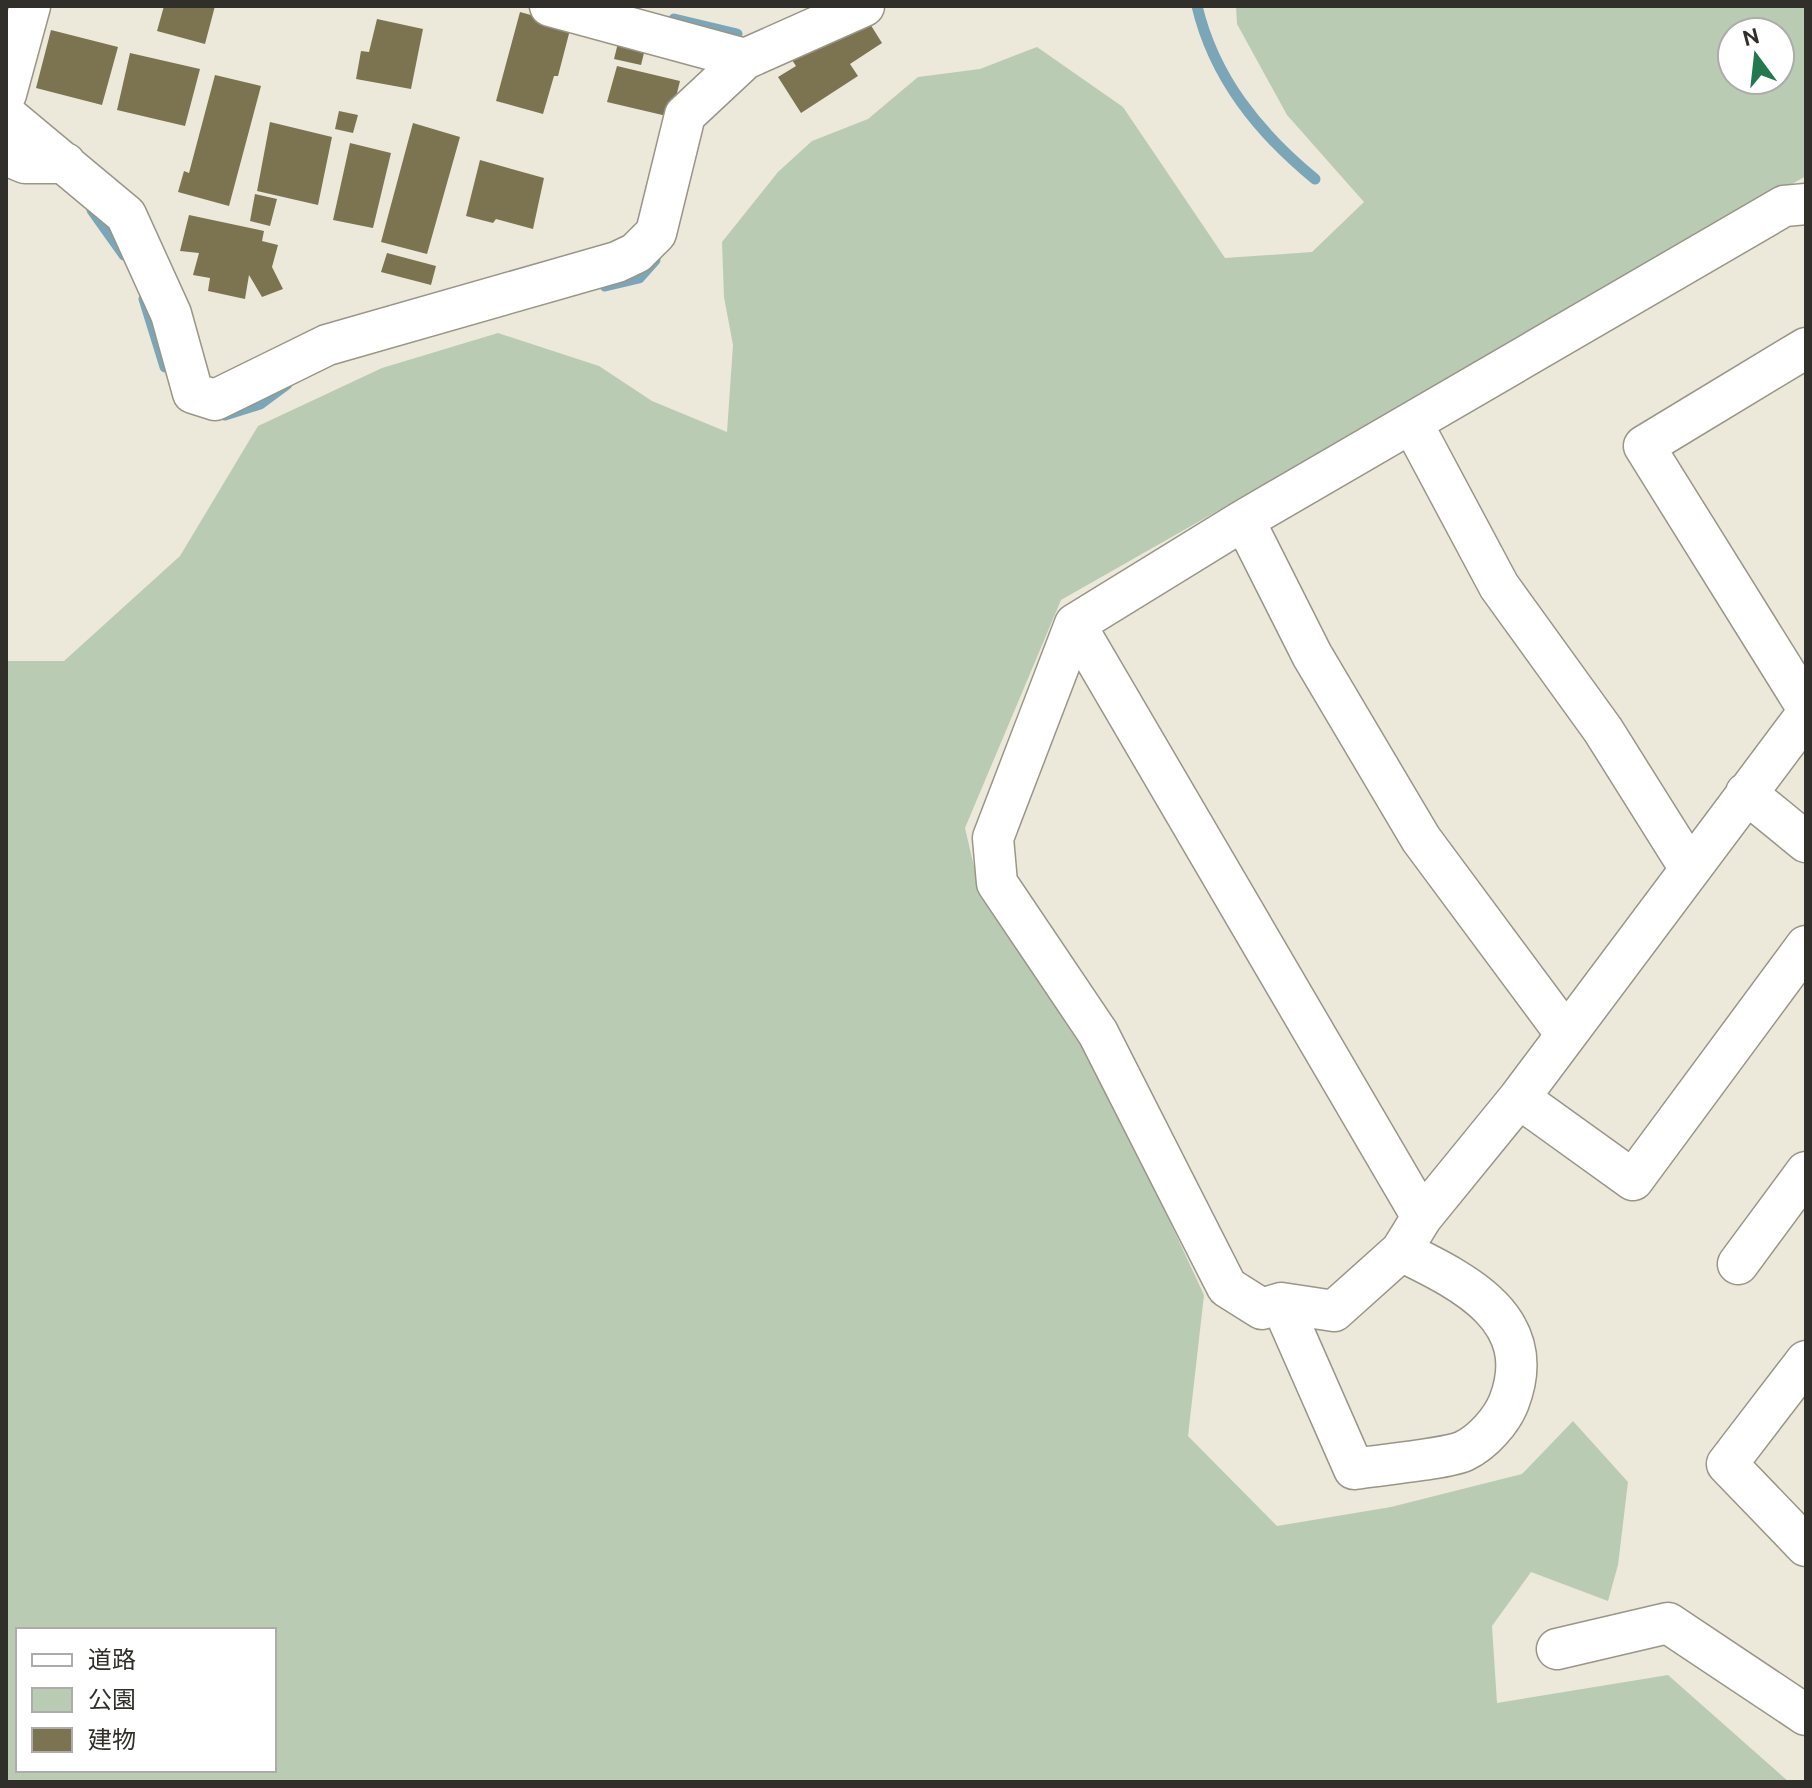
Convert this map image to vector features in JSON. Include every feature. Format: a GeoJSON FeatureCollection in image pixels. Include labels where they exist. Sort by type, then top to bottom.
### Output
{"type":"FeatureCollection","features":[{"type":"Feature","properties":{"kind":"street"},"geometry":{"type":"LineString","coordinates":[[6,94],[30,6]]}},
{"type":"Feature","properties":{"kind":"street"},"geometry":{"type":"LineString","coordinates":[[550,6],[603,12],[745,59]]}},
{"type":"Feature","properties":{"kind":"street"},"geometry":{"type":"LineString","coordinates":[[6,115],[126,215],[171,314],[193,393],[215,400],[327,345],[617,262],[636,253],[656,233],[685,115],[745,59],[864,6]]}},
{"type":"Feature","properties":{"kind":"street"},"geometry":{"type":"LineString","coordinates":[[6,155],[25,163],[65,163]]}},
{"type":"Feature","properties":{"kind":"street"},"geometry":{"type":"LineString","coordinates":[[1806,204],[1784,206],[1244,520],[1075,624],[993,838],[997,883],[1098,1033],[1227,1287],[1262,1309],[1281,1303],[1334,1311],[1401,1251],[1422,1217],[1519,1098],[1689,867],[1806,715]]}},
{"type":"Feature","properties":{"kind":"street"},"geometry":{"type":"LineString","coordinates":[[1806,348],[1644,446],[1806,706]]}},
{"type":"Feature","properties":{"kind":"street"},"geometry":{"type":"LineString","coordinates":[[1412,423],[1499,586],[1603,730],[1689,867]]}},
{"type":"Feature","properties":{"kind":"street"},"geometry":{"type":"LineString","coordinates":[[1244,520],[1312,655],[1421,839],[1565,1033]]}},
{"type":"Feature","properties":{"kind":"street"},"geometry":{"type":"LineString","coordinates":[[1075,624],[1422,1217]]}},
{"type":"Feature","properties":{"kind":"street"},"geometry":{"type":"LineString","coordinates":[[1746,793],[1806,842]]}},
{"type":"Feature","properties":{"kind":"street"},"geometry":{"type":"LineString","coordinates":[[1519,1098],[1633,1180],[1806,946]]}},
{"type":"Feature","properties":{"kind":"street"},"geometry":{"type":"LineString","coordinates":[[1738,1264],[1806,1172]]}},
{"type":"Feature","properties":{"kind":"street"},"geometry":{"type":"LineString","coordinates":[[1281,1303],[1354,1469],[1464,1451],[1502,1419],[1516,1385],[1515,1342],[1491,1306],[1463,1281],[1401,1251]]}},
{"type":"Feature","properties":{"kind":"street"},"geometry":{"type":"LineString","coordinates":[[1806,1361],[1727,1464],[1806,1546]]}},
{"type":"Feature","properties":{"kind":"street"},"geometry":{"type":"LineString","coordinates":[[1557,1649],[1668,1623],[1806,1715]]}},
{"type":"Feature","properties":{"kind":"green space"},"geometry":{"type":"Polygon","coordinates":[[[1236,6],[1806,6],[1806,176],[1061,600],[965,828],[980,892],[1087,1043],[1204,1295],[1188,1436],[1277,1526],[1391,1507],[1522,1474],[1573,1421],[1628,1482],[1618,1565],[1608,1601],[1531,1572],[1492,1626],[1497,1703],[1668,1675],[1789,1782],[6,1782],[6,661],[64,661],[180,556],[258,426],[382,368],[498,333],[599,366],[652,401],[727,432],[733,345],[724,297],[722,242],[778,172],[812,141],[868,119],[918,77],[980,69],[1037,47],[1123,107],[1225,258],[1312,252],[1364,202],[1287,115],[1237,24],[1236,6]]]}},
{"type":"Feature","properties":{"kind":"building"},"geometry":{"type":"Polygon","coordinates":[[[164,6],[215,6],[205,44],[157,31],[164,6]]]}},
{"type":"Feature","properties":{"kind":"building"},"geometry":{"type":"Polygon","coordinates":[[[520,12],[571,26],[558,76],[554,76],[543,114],[496,101],[520,12]]]}},
{"type":"Feature","properties":{"kind":"building"},"geometry":{"type":"Polygon","coordinates":[[[377,19],[423,29],[411,89],[356,79],[361,51],[369,52],[377,19]]]}},
{"type":"Feature","properties":{"kind":"building"},"geometry":{"type":"Polygon","coordinates":[[[867,19],[882,43],[850,64],[858,76],[801,113],[778,77],[796,66],[792,60],[831,35],[867,19]]]}},
{"type":"Feature","properties":{"kind":"building"},"geometry":{"type":"Polygon","coordinates":[[[51,30],[118,47],[102,105],[36,88],[51,30]]]}},
{"type":"Feature","properties":{"kind":"building"},"geometry":{"type":"Polygon","coordinates":[[[618,43],[645,49],[641,65],[614,59],[618,43]]]}},
{"type":"Feature","properties":{"kind":"building"},"geometry":{"type":"Polygon","coordinates":[[[130,53],[200,69],[185,126],[117,110],[130,53]]]}},
{"type":"Feature","properties":{"kind":"building"},"geometry":{"type":"Polygon","coordinates":[[[617,66],[680,81],[671,117],[607,102],[617,66]]]}},
{"type":"Feature","properties":{"kind":"building"},"geometry":{"type":"Polygon","coordinates":[[[215,75],[261,86],[229,206],[178,192],[184,171],[189,173],[215,75]]]}},
{"type":"Feature","properties":{"kind":"building"},"geometry":{"type":"Polygon","coordinates":[[[339,111],[358,115],[353,133],[335,129],[339,111]]]}},
{"type":"Feature","properties":{"kind":"building"},"geometry":{"type":"Polygon","coordinates":[[[270,122],[332,137],[318,205],[257,191],[270,122]]]}},
{"type":"Feature","properties":{"kind":"building"},"geometry":{"type":"Polygon","coordinates":[[[413,123],[460,137],[427,254],[381,242],[413,123]]]}},
{"type":"Feature","properties":{"kind":"building"},"geometry":{"type":"Polygon","coordinates":[[[350,143],[391,153],[373,228],[333,220],[350,143]]]}},
{"type":"Feature","properties":{"kind":"building"},"geometry":{"type":"Polygon","coordinates":[[[480,160],[544,178],[533,229],[496,219],[493,223],[466,216],[480,160]]]}},
{"type":"Feature","properties":{"kind":"building"},"geometry":{"type":"Polygon","coordinates":[[[255,194],[277,199],[270,226],[250,221],[255,194]]]}},
{"type":"Feature","properties":{"kind":"building"},"geometry":{"type":"Polygon","coordinates":[[[189,215],[264,231],[262,241],[278,245],[272,267],[283,289],[262,297],[249,275],[245,299],[208,291],[210,278],[193,275],[199,253],[180,251],[189,215]]]}},
{"type":"Feature","properties":{"kind":"building"},"geometry":{"type":"Polygon","coordinates":[[[387,253],[436,266],[431,285],[381,272],[387,253]]]}},
{"type":"Feature","properties":{"kind":"waterway"},"geometry":{"type":"LineString","coordinates":[[1197,6],[1215,57],[1241,102],[1275,143],[1315,179]]}},
{"type":"Feature","properties":{"kind":"waterway"},"geometry":{"type":"LineString","coordinates":[[674,19],[737,34]]}},
{"type":"Feature","properties":{"kind":"waterway"},"geometry":{"type":"LineString","coordinates":[[92,210],[124,255]]}},
{"type":"Feature","properties":{"kind":"waterway"},"geometry":{"type":"LineString","coordinates":[[605,286],[639,278],[655,260]]}},
{"type":"Feature","properties":{"kind":"waterway"},"geometry":{"type":"LineString","coordinates":[[144,299],[165,367]]}},
{"type":"Feature","properties":{"kind":"waterway"},"geometry":{"type":"LineString","coordinates":[[225,415],[260,404],[287,384]]}}]}
